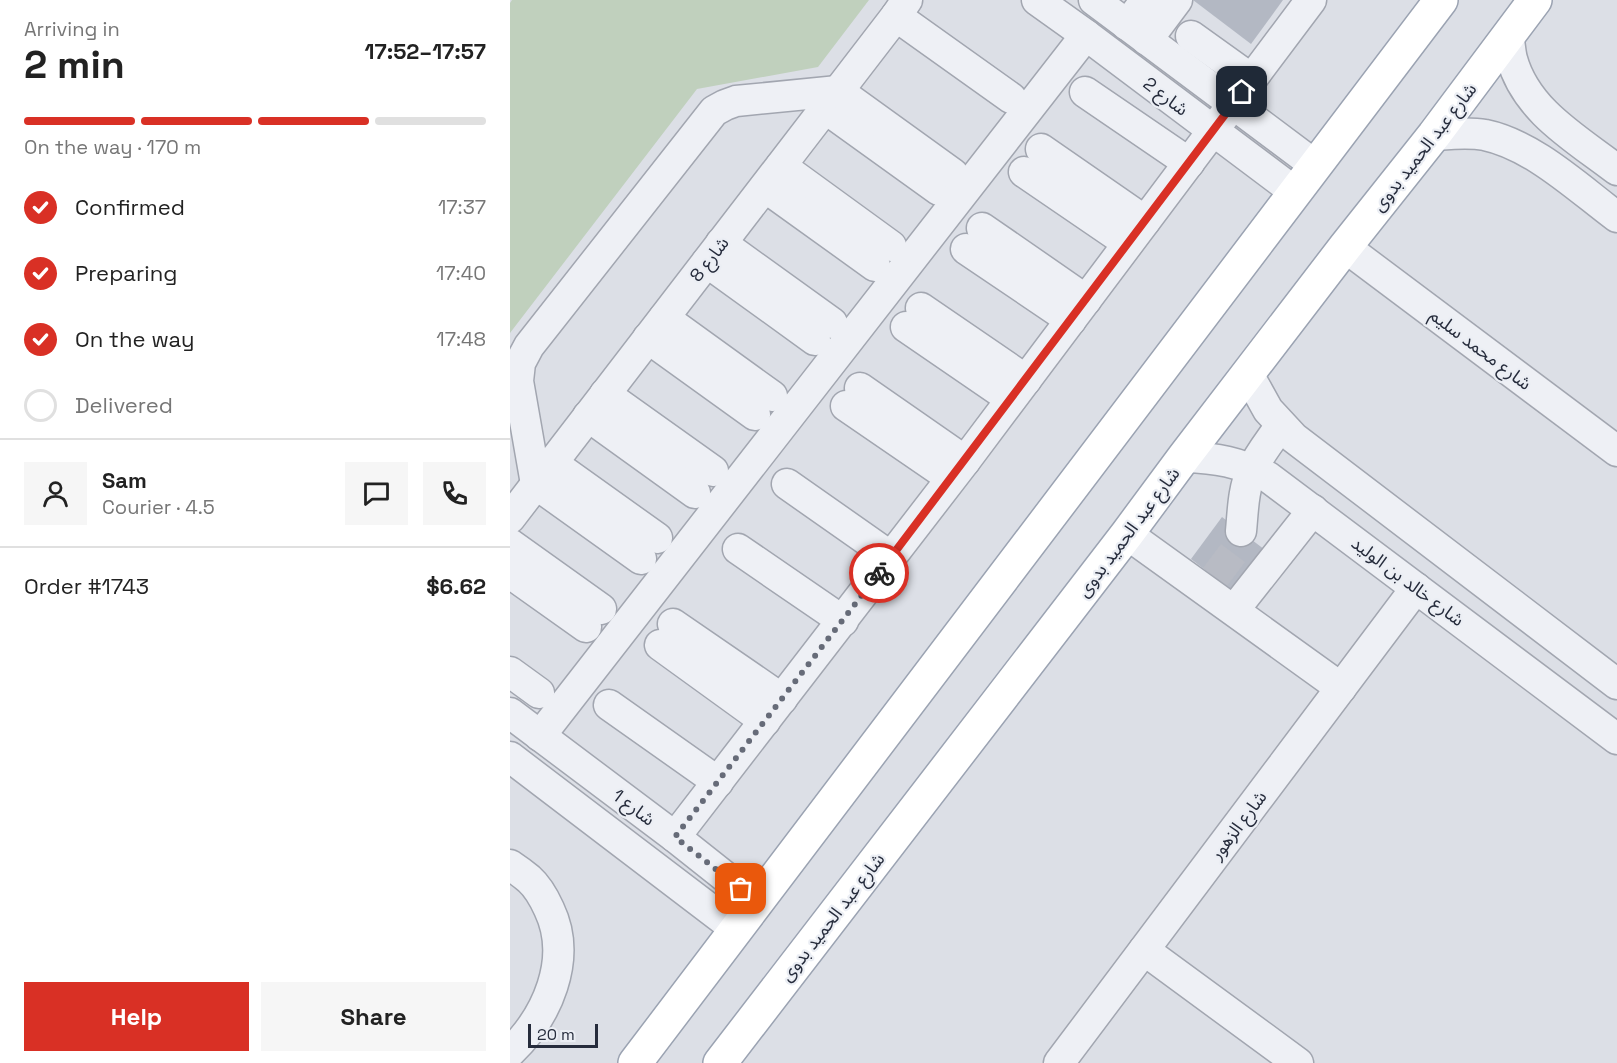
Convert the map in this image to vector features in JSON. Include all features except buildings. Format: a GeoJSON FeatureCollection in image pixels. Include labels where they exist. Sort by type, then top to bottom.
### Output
{"type":"FeatureCollection","features":[{"type":"Feature","properties":{"kind":"main road"},"geometry":{"type":"LineString","coordinates":[[635,1063],[1441,0]]}},
{"type":"Feature","properties":{"kind":"main road","name":"شارع عبد الحميد بدوى"},"geometry":{"type":"LineString","coordinates":[[727,1060],[1184,457],[1434,135],[1535,0]]}},
{"type":"Feature","properties":{"kind":"street","name":"شارع 2"},"geometry":{"type":"LineString","coordinates":[[1037,0],[1295,192]]}},
{"type":"Feature","properties":{"kind":"street","name":"شارع 2"},"geometry":{"type":"LineString","coordinates":[[1094,0],[1316,166]]}},
{"type":"Feature","properties":{"kind":"street"},"geometry":{"type":"LineString","coordinates":[[1137,32],[1146,0]]}},
{"type":"Feature","properties":{"kind":"street"},"geometry":{"type":"LineString","coordinates":[[1137,32],[1176,0]]}},
{"type":"Feature","properties":{"kind":"street"},"geometry":{"type":"LineString","coordinates":[[675,837],[958,469],[1311,0]]}},
{"type":"Feature","properties":{"kind":"street"},"geometry":{"type":"LineString","coordinates":[[896,16],[1004,106]]}},
{"type":"Feature","properties":{"kind":"street","name":"شارع 8"},"geometry":{"type":"LineString","coordinates":[[510,518],[896,16]]}},
{"type":"Feature","properties":{"kind":"street"},"geometry":{"type":"LineString","coordinates":[[540,736],[1086,35]]}},
{"type":"Feature","properties":{"kind":"street"},"geometry":{"type":"LineString","coordinates":[[1191,36],[1251,79]]}},
{"type":"Feature","properties":{"kind":"street"},"geometry":{"type":"LineString","coordinates":[[1508,36],[1512,60],[1519,77],[1543,112],[1617,170]]}},
{"type":"Feature","properties":{"kind":"street"},"geometry":{"type":"LineString","coordinates":[[1085,92],[1189,163]]}},
{"type":"Feature","properties":{"kind":"street"},"geometry":{"type":"LineString","coordinates":[[649,548],[544,473],[518,381],[520,363],[529,346],[714,111],[736,100],[832,100],[946,182]]}},
{"type":"Feature","properties":{"kind":"street"},"geometry":{"type":"LineString","coordinates":[[1522,148],[1519,138],[1520,128],[1525,120],[1534,114],[1543,112]]}},
{"type":"Feature","properties":{"kind":"street"},"geometry":{"type":"LineString","coordinates":[[1434,135],[1462,133],[1484,135],[1522,148],[1617,217]]}},
{"type":"Feature","properties":{"kind":"street"},"geometry":{"type":"LineString","coordinates":[[1032,161],[1137,232]]}},
{"type":"Feature","properties":{"kind":"street"},"geometry":{"type":"LineString","coordinates":[[772,176],[883,256]]}},
{"type":"Feature","properties":{"kind":"street"},"geometry":{"type":"LineString","coordinates":[[974,238],[1078,310]]}},
{"type":"Feature","properties":{"kind":"street","name":"شارع محمد سليم"},"geometry":{"type":"LineString","coordinates":[[1345,247],[1617,451]]}},
{"type":"Feature","properties":{"kind":"street"},"geometry":{"type":"LineString","coordinates":[[714,253],[824,332]]}},
{"type":"Feature","properties":{"kind":"street"},"geometry":{"type":"LineString","coordinates":[[914,317],[1018,390]]}},
{"type":"Feature","properties":{"kind":"street"},"geometry":{"type":"LineString","coordinates":[[656,328],[764,405]]}},
{"type":"Feature","properties":{"kind":"street"},"geometry":{"type":"LineString","coordinates":[[1248,374],[1268,410],[1294,438],[1617,684]]}},
{"type":"Feature","properties":{"kind":"street"},"geometry":{"type":"LineString","coordinates":[[853,397],[958,469]]}},
{"type":"Feature","properties":{"kind":"street"},"geometry":{"type":"LineString","coordinates":[[597,405],[704,482]]}},
{"type":"Feature","properties":{"kind":"street"},"geometry":{"type":"LineString","coordinates":[[1241,531],[1245,492],[1252,469],[1281,425]]}},
{"type":"Feature","properties":{"kind":"street","name":"شارع خالد بن الوليد"},"geometry":{"type":"LineString","coordinates":[[1184,457],[1211,458],[1232,462],[1269,477],[1617,739]]}},
{"type":"Feature","properties":{"kind":"street"},"geometry":{"type":"LineString","coordinates":[[793,477],[897,549]]}},
{"type":"Feature","properties":{"kind":"street"},"geometry":{"type":"LineString","coordinates":[[1234,610],[1313,510]]}},
{"type":"Feature","properties":{"kind":"street"},"geometry":{"type":"LineString","coordinates":[[1127,534],[1210,583],[1234,610],[1341,688]]}},
{"type":"Feature","properties":{"kind":"street"},"geometry":{"type":"LineString","coordinates":[[510,544],[593,618],[510,573]]}},
{"type":"Feature","properties":{"kind":"street"},"geometry":{"type":"LineString","coordinates":[[732,557],[836,629]]}},
{"type":"Feature","properties":{"kind":"street","name":"شارع الزهور"},"geometry":{"type":"LineString","coordinates":[[1072,1058],[1144,950],[1416,588]]}},
{"type":"Feature","properties":{"kind":"street"},"geometry":{"type":"LineString","coordinates":[[666,634],[774,710]]}},
{"type":"Feature","properties":{"kind":"street"},"geometry":{"type":"LineString","coordinates":[[510,672],[539,693]]}},
{"type":"Feature","properties":{"kind":"street"},"geometry":{"type":"LineString","coordinates":[[609,705],[718,782]]}},
{"type":"Feature","properties":{"kind":"street","name":"شارع 1"},"geometry":{"type":"LineString","coordinates":[[510,713],[757,902]]}},
{"type":"Feature","properties":{"kind":"street","name":"شارع 1"},"geometry":{"type":"LineString","coordinates":[[510,757],[736,929]]}},
{"type":"Feature","properties":{"kind":"street"},"geometry":{"type":"LineString","coordinates":[[510,865],[530,880],[544,897],[553,918],[558,940],[558,962],[553,984],[537,1019],[510,1052]]}},
{"type":"Feature","properties":{"kind":"street"},"geometry":{"type":"LineString","coordinates":[[1144,950],[1298,1063]]}},
{"type":"Feature","properties":{"kind":"green space"},"geometry":{"type":"Polygon","coordinates":[[[512,0],[869,0],[818,67],[697,89],[510,333],[510,3],[512,0]]]}},
{"type":"Feature","properties":{"kind":"tunnel"},"geometry":{"type":"LineString","coordinates":[[1215,577],[1233,553],[1241,531]]}},
{"type":"Feature","properties":{"kind":"way so far"},"geometry":{"type":"LineString","coordinates":[[741,889],[675,837],[879,573]]}},
{"type":"Feature","properties":{"kind":"route"},"geometry":{"type":"LineString","coordinates":[[879,573],[1242,92]]}}]}
